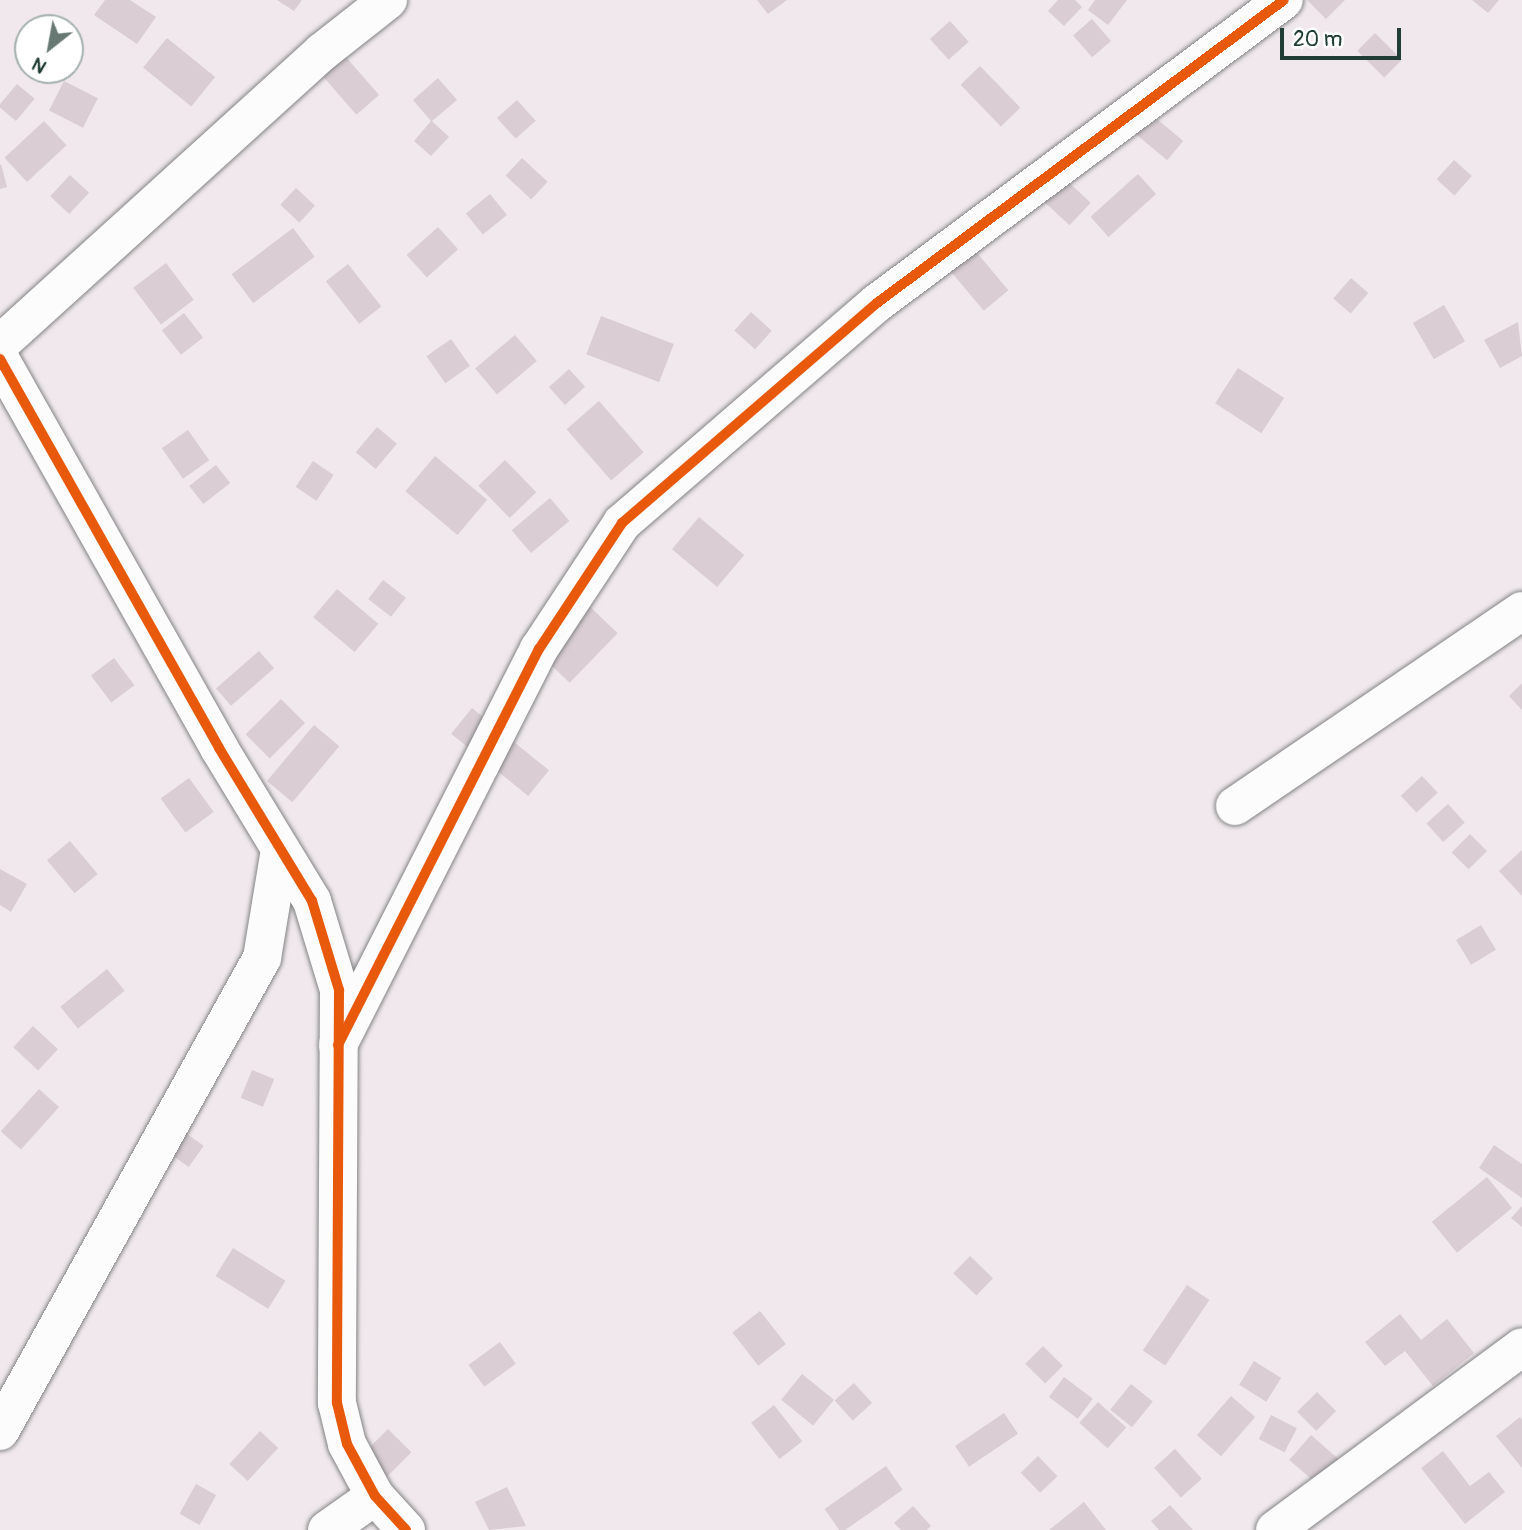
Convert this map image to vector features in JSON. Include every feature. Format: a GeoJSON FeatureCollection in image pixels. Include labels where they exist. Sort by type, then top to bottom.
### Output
{"type":"FeatureCollection","features":[{"type":"Feature","properties":{"kind":"street"},"geometry":{"type":"LineString","coordinates":[[0,344],[322,52],[388,0]]}},
{"type":"Feature","properties":{"kind":"street"},"geometry":{"type":"LineString","coordinates":[[338,1045],[539,649],[622,523],[877,303],[1284,0]]}},
{"type":"Feature","properties":{"kind":"street"},"geometry":{"type":"LineString","coordinates":[[0,359],[312,901],[339,990],[337,1403],[347,1444],[374,1496],[406,1530]]}},
{"type":"Feature","properties":{"kind":"street"},"geometry":{"type":"LineString","coordinates":[[1235,806],[1522,611]]}},
{"type":"Feature","properties":{"kind":"street"},"geometry":{"type":"LineString","coordinates":[[0,1431],[262,958],[280,849]]}},
{"type":"Feature","properties":{"kind":"street"},"geometry":{"type":"LineString","coordinates":[[1275,1530],[1522,1347]]}},
{"type":"Feature","properties":{"kind":"street"},"geometry":{"type":"LineString","coordinates":[[327,1530],[374,1496]]}},
{"type":"Feature","properties":{"kind":"building"},"geometry":{"type":"Polygon","coordinates":[[[105,0],[130,0],[156,17],[137,44],[94,15],[105,0]]]}},
{"type":"Feature","properties":{"kind":"building"},"geometry":{"type":"Polygon","coordinates":[[[277,0],[302,0],[294,11],[277,0]]]}},
{"type":"Feature","properties":{"kind":"building"},"geometry":{"type":"Polygon","coordinates":[[[757,0],[787,0],[768,14],[757,0]]]}},
{"type":"Feature","properties":{"kind":"building"},"geometry":{"type":"Polygon","coordinates":[[[1058,0],[1075,0],[1082,7],[1064,26],[1048,11],[1058,0]]]}},
{"type":"Feature","properties":{"kind":"building"},"geometry":{"type":"Polygon","coordinates":[[[1095,0],[1127,0],[1108,25],[1088,10],[1095,0]]]}},
{"type":"Feature","properties":{"kind":"building"},"geometry":{"type":"Polygon","coordinates":[[[1307,0],[1345,0],[1326,19],[1307,0]]]}},
{"type":"Feature","properties":{"kind":"building"},"geometry":{"type":"Polygon","coordinates":[[[1472,0],[1499,0],[1488,13],[1472,0]]]}},
{"type":"Feature","properties":{"kind":"building"},"geometry":{"type":"Polygon","coordinates":[[[1092,19],[1111,41],[1092,57],[1073,35],[1092,19]]]}},
{"type":"Feature","properties":{"kind":"building"},"geometry":{"type":"Polygon","coordinates":[[[950,21],[969,42],[949,60],[930,39],[950,21]]]}},
{"type":"Feature","properties":{"kind":"building"},"geometry":{"type":"Polygon","coordinates":[[[1375,33],[1402,60],[1384,78],[1357,51],[1375,33]]]}},
{"type":"Feature","properties":{"kind":"building"},"geometry":{"type":"Polygon","coordinates":[[[167,38],[215,77],[191,107],[143,68],[167,38]]]}},
{"type":"Feature","properties":{"kind":"building"},"geometry":{"type":"Polygon","coordinates":[[[339,49],[379,95],[356,115],[316,69],[339,49]]]}},
{"type":"Feature","properties":{"kind":"building"},"geometry":{"type":"Polygon","coordinates":[[[980,66],[1020,108],[1001,126],[961,85],[980,66]]]}},
{"type":"Feature","properties":{"kind":"building"},"geometry":{"type":"Polygon","coordinates":[[[438,78],[457,100],[432,121],[449,137],[431,156],[414,141],[431,121],[413,100],[438,78]]]}},
{"type":"Feature","properties":{"kind":"building"},"geometry":{"type":"Polygon","coordinates":[[[17,84],[35,99],[16,121],[0,108],[17,84]]]}},
{"type":"Feature","properties":{"kind":"building"},"geometry":{"type":"Polygon","coordinates":[[[62,84],[70,84],[98,98],[83,128],[49,110],[62,84]]]}},
{"type":"Feature","properties":{"kind":"building"},"geometry":{"type":"Polygon","coordinates":[[[517,100],[536,121],[516,139],[497,118],[517,100]]]}},
{"type":"Feature","properties":{"kind":"building"},"geometry":{"type":"Polygon","coordinates":[[[1151,114],[1183,141],[1167,160],[1135,133],[1151,114]]]}},
{"type":"Feature","properties":{"kind":"building"},"geometry":{"type":"Polygon","coordinates":[[[44,121],[67,145],[27,182],[5,158],[44,121]]]}},
{"type":"Feature","properties":{"kind":"building"},"geometry":{"type":"Polygon","coordinates":[[[522,158],[548,182],[531,199],[506,176],[522,158]]]}},
{"type":"Feature","properties":{"kind":"building"},"geometry":{"type":"Polygon","coordinates":[[[1454,160],[1472,176],[1454,195],[1437,179],[1454,160]]]}},
{"type":"Feature","properties":{"kind":"building"},"geometry":{"type":"Polygon","coordinates":[[[0,165],[7,187],[0,189],[0,165]]]}},
{"type":"Feature","properties":{"kind":"building"},"geometry":{"type":"Polygon","coordinates":[[[1060,174],[1091,203],[1070,225],[1039,197],[1060,174]]]}},
{"type":"Feature","properties":{"kind":"building"},"geometry":{"type":"Polygon","coordinates":[[[1138,174],[1156,194],[1109,237],[1090,217],[1138,174]]]}},
{"type":"Feature","properties":{"kind":"building"},"geometry":{"type":"Polygon","coordinates":[[[70,175],[89,193],[69,214],[50,196],[70,175]]]}},
{"type":"Feature","properties":{"kind":"building"},"geometry":{"type":"Polygon","coordinates":[[[296,188],[315,206],[299,223],[280,205],[296,188]]]}},
{"type":"Feature","properties":{"kind":"building"},"geometry":{"type":"Polygon","coordinates":[[[490,194],[507,215],[483,234],[466,214],[490,194]]]}},
{"type":"Feature","properties":{"kind":"building"},"geometry":{"type":"Polygon","coordinates":[[[438,227],[458,249],[427,277],[407,255],[438,227]]]}},
{"type":"Feature","properties":{"kind":"building"},"geometry":{"type":"Polygon","coordinates":[[[293,228],[315,257],[253,303],[232,274],[293,228]]]}},
{"type":"Feature","properties":{"kind":"building"},"geometry":{"type":"Polygon","coordinates":[[[962,235],[1008,290],[984,311],[937,256],[962,235]]]}},
{"type":"Feature","properties":{"kind":"building"},"geometry":{"type":"Polygon","coordinates":[[[166,263],[194,300],[161,324],[133,288],[166,263]]]}},
{"type":"Feature","properties":{"kind":"building"},"geometry":{"type":"Polygon","coordinates":[[[348,264],[381,307],[359,324],[326,281],[348,264]]]}},
{"type":"Feature","properties":{"kind":"building"},"geometry":{"type":"Polygon","coordinates":[[[1351,278],[1368,293],[1351,313],[1333,298],[1351,278]]]}},
{"type":"Feature","properties":{"kind":"building"},"geometry":{"type":"Polygon","coordinates":[[[1444,305],[1465,341],[1434,359],[1413,323],[1444,305]]]}},
{"type":"Feature","properties":{"kind":"building"},"geometry":{"type":"Polygon","coordinates":[[[751,312],[772,331],[755,349],[734,331],[751,312]]]}},
{"type":"Feature","properties":{"kind":"building"},"geometry":{"type":"Polygon","coordinates":[[[184,313],[203,337],[181,355],[162,330],[184,313]]]}},
{"type":"Feature","properties":{"kind":"building"},"geometry":{"type":"Polygon","coordinates":[[[601,316],[674,344],[659,382],[586,354],[601,316]]]}},
{"type":"Feature","properties":{"kind":"building"},"geometry":{"type":"Polygon","coordinates":[[[1518,322],[1522,356],[1500,368],[1484,340],[1518,322]]]}},
{"type":"Feature","properties":{"kind":"building"},"geometry":{"type":"Polygon","coordinates":[[[515,335],[537,361],[497,394],[475,368],[515,335]]]}},
{"type":"Feature","properties":{"kind":"building"},"geometry":{"type":"Polygon","coordinates":[[[451,339],[470,366],[445,383],[426,356],[451,339]]]}},
{"type":"Feature","properties":{"kind":"building"},"geometry":{"type":"Polygon","coordinates":[[[1238,368],[1284,398],[1261,433],[1215,403],[1238,368]]]}},
{"type":"Feature","properties":{"kind":"building"},"geometry":{"type":"Polygon","coordinates":[[[569,369],[585,387],[565,405],[549,387],[569,369]]]}},
{"type":"Feature","properties":{"kind":"building"},"geometry":{"type":"Polygon","coordinates":[[[599,401],[644,452],[611,481],[567,429],[599,401]]]}},
{"type":"Feature","properties":{"kind":"building"},"geometry":{"type":"Polygon","coordinates":[[[377,427],[397,444],[376,469],[356,452],[377,427]]]}},
{"type":"Feature","properties":{"kind":"building"},"geometry":{"type":"Polygon","coordinates":[[[188,430],[209,460],[183,479],[162,448],[188,430]]]}},
{"type":"Feature","properties":{"kind":"building"},"geometry":{"type":"Polygon","coordinates":[[[435,456],[487,500],[458,535],[405,491],[435,456]]]}},
{"type":"Feature","properties":{"kind":"building"},"geometry":{"type":"Polygon","coordinates":[[[505,460],[536,492],[510,518],[478,486],[505,460]]]}},
{"type":"Feature","properties":{"kind":"building"},"geometry":{"type":"Polygon","coordinates":[[[313,461],[334,475],[316,501],[296,487],[313,461]]]}},
{"type":"Feature","properties":{"kind":"building"},"geometry":{"type":"Polygon","coordinates":[[[216,465],[230,483],[203,504],[189,486],[216,465]]]}},
{"type":"Feature","properties":{"kind":"building"},"geometry":{"type":"Polygon","coordinates":[[[550,498],[569,521],[531,553],[512,530],[550,498]]]}},
{"type":"Feature","properties":{"kind":"building"},"geometry":{"type":"Polygon","coordinates":[[[699,517],[744,555],[717,587],[672,549],[699,517]]]}},
{"type":"Feature","properties":{"kind":"building"},"geometry":{"type":"Polygon","coordinates":[[[383,580],[406,598],[391,617],[368,599],[383,580]]]}},
{"type":"Feature","properties":{"kind":"building"},"geometry":{"type":"Polygon","coordinates":[[[337,589],[378,624],[355,652],[313,617],[337,589]]]}},
{"type":"Feature","properties":{"kind":"building"},"geometry":{"type":"Polygon","coordinates":[[[578,595],[618,633],[570,683],[530,645],[578,595]]]}},
{"type":"Feature","properties":{"kind":"building"},"geometry":{"type":"Polygon","coordinates":[[[259,651],[274,668],[231,706],[216,688],[259,651]]]}},
{"type":"Feature","properties":{"kind":"building"},"geometry":{"type":"Polygon","coordinates":[[[114,658],[134,685],[111,703],[91,675],[114,658]]]}},
{"type":"Feature","properties":{"kind":"building"},"geometry":{"type":"Polygon","coordinates":[[[1522,683],[1522,710],[1509,696],[1522,683]]]}},
{"type":"Feature","properties":{"kind":"building"},"geometry":{"type":"Polygon","coordinates":[[[281,699],[305,723],[270,758],[246,734],[281,699]]]}},
{"type":"Feature","properties":{"kind":"building"},"geometry":{"type":"Polygon","coordinates":[[[472,708],[549,770],[528,796],[451,734],[472,708]]]}},
{"type":"Feature","properties":{"kind":"building"},"geometry":{"type":"Polygon","coordinates":[[[314,725],[339,746],[292,802],[267,781],[314,725]]]}},
{"type":"Feature","properties":{"kind":"building"},"geometry":{"type":"Polygon","coordinates":[[[1422,776],[1438,793],[1416,813],[1401,796],[1422,776]]]}},
{"type":"Feature","properties":{"kind":"building"},"geometry":{"type":"Polygon","coordinates":[[[189,778],[214,812],[185,833],[161,799],[189,778]]]}},
{"type":"Feature","properties":{"kind":"building"},"geometry":{"type":"Polygon","coordinates":[[[1448,804],[1465,823],[1443,842],[1426,823],[1448,804]]]}},
{"type":"Feature","properties":{"kind":"building"},"geometry":{"type":"Polygon","coordinates":[[[1470,834],[1487,851],[1469,869],[1452,852],[1470,834]]]}},
{"type":"Feature","properties":{"kind":"building"},"geometry":{"type":"Polygon","coordinates":[[[70,841],[98,874],[75,893],[47,860],[70,841]]]}},
{"type":"Feature","properties":{"kind":"building"},"geometry":{"type":"Polygon","coordinates":[[[1522,850],[1522,896],[1499,871],[1522,850]]]}},
{"type":"Feature","properties":{"kind":"building"},"geometry":{"type":"Polygon","coordinates":[[[0,869],[27,884],[11,912],[0,905],[0,869]]]}},
{"type":"Feature","properties":{"kind":"building"},"geometry":{"type":"Polygon","coordinates":[[[1481,925],[1496,950],[1471,965],[1456,940],[1481,925]]]}},
{"type":"Feature","properties":{"kind":"building"},"geometry":{"type":"Polygon","coordinates":[[[107,969],[125,991],[78,1029],[60,1007],[107,969]]]}},
{"type":"Feature","properties":{"kind":"building"},"geometry":{"type":"Polygon","coordinates":[[[33,1026],[58,1049],[38,1070],[13,1047],[33,1026]]]}},
{"type":"Feature","properties":{"kind":"building"},"geometry":{"type":"Polygon","coordinates":[[[252,1070],[274,1079],[263,1107],[241,1098],[252,1070]]]}},
{"type":"Feature","properties":{"kind":"building"},"geometry":{"type":"Polygon","coordinates":[[[39,1089],[59,1107],[21,1149],[1,1131],[39,1089]]]}},
{"type":"Feature","properties":{"kind":"building"},"geometry":{"type":"Polygon","coordinates":[[[184,1132],[204,1146],[189,1167],[169,1153],[184,1132]]]}},
{"type":"Feature","properties":{"kind":"building"},"geometry":{"type":"Polygon","coordinates":[[[1494,1145],[1522,1164],[1522,1198],[1479,1168],[1494,1145]]]}},
{"type":"Feature","properties":{"kind":"building"},"geometry":{"type":"Polygon","coordinates":[[[1487,1177],[1512,1208],[1457,1253],[1432,1222],[1487,1177]]]}},
{"type":"Feature","properties":{"kind":"building"},"geometry":{"type":"Polygon","coordinates":[[[1522,1206],[1522,1227],[1511,1218],[1522,1206]]]}},
{"type":"Feature","properties":{"kind":"building"},"geometry":{"type":"Polygon","coordinates":[[[233,1248],[286,1281],[268,1309],[216,1276],[233,1248]]]}},
{"type":"Feature","properties":{"kind":"building"},"geometry":{"type":"Polygon","coordinates":[[[970,1256],[993,1278],[976,1295],[953,1273],[970,1256]]]}},
{"type":"Feature","properties":{"kind":"building"},"geometry":{"type":"Polygon","coordinates":[[[1187,1285],[1209,1300],[1165,1366],[1143,1350],[1187,1285]]]}},
{"type":"Feature","properties":{"kind":"building"},"geometry":{"type":"Polygon","coordinates":[[[760,1311],[786,1344],[758,1366],[732,1333],[760,1311]]]}},
{"type":"Feature","properties":{"kind":"building"},"geometry":{"type":"Polygon","coordinates":[[[1400,1314],[1421,1340],[1447,1319],[1474,1353],[1433,1386],[1405,1351],[1385,1366],[1365,1342],[1400,1314]]]}},
{"type":"Feature","properties":{"kind":"building"},"geometry":{"type":"Polygon","coordinates":[[[500,1342],[516,1364],[484,1387],[468,1365],[500,1342]]]}},
{"type":"Feature","properties":{"kind":"building"},"geometry":{"type":"Polygon","coordinates":[[[1043,1346],[1063,1366],[1045,1383],[1025,1364],[1043,1346]]]}},
{"type":"Feature","properties":{"kind":"building"},"geometry":{"type":"Polygon","coordinates":[[[1254,1361],[1281,1378],[1266,1402],[1239,1385],[1254,1361]]]}},
{"type":"Feature","properties":{"kind":"building"},"geometry":{"type":"Polygon","coordinates":[[[802,1374],[834,1400],[813,1425],[781,1400],[802,1374]]]}},
{"type":"Feature","properties":{"kind":"building"},"geometry":{"type":"Polygon","coordinates":[[[1064,1377],[1093,1399],[1078,1419],[1049,1397],[1064,1377]]]}},
{"type":"Feature","properties":{"kind":"building"},"geometry":{"type":"Polygon","coordinates":[[[854,1383],[872,1403],[853,1420],[835,1400],[854,1383]]]}},
{"type":"Feature","properties":{"kind":"building"},"geometry":{"type":"Polygon","coordinates":[[[1131,1384],[1153,1402],[1132,1427],[1110,1410],[1131,1384]]]}},
{"type":"Feature","properties":{"kind":"building"},"geometry":{"type":"Polygon","coordinates":[[[1317,1392],[1336,1411],[1316,1431],[1297,1412],[1317,1392]]]}},
{"type":"Feature","properties":{"kind":"building"},"geometry":{"type":"Polygon","coordinates":[[[1231,1396],[1255,1417],[1221,1456],[1197,1435],[1231,1396]]]}},
{"type":"Feature","properties":{"kind":"building"},"geometry":{"type":"Polygon","coordinates":[[[1098,1402],[1126,1427],[1108,1448],[1079,1423],[1098,1402]]]}},
{"type":"Feature","properties":{"kind":"building"},"geometry":{"type":"Polygon","coordinates":[[[774,1405],[802,1441],[779,1459],[751,1423],[774,1405]]]}},
{"type":"Feature","properties":{"kind":"building"},"geometry":{"type":"Polygon","coordinates":[[[1004,1413],[1018,1434],[969,1467],[955,1446],[1004,1413]]]}},
{"type":"Feature","properties":{"kind":"building"},"geometry":{"type":"Polygon","coordinates":[[[1271,1415],[1297,1428],[1285,1452],[1259,1439],[1271,1415]]]}},
{"type":"Feature","properties":{"kind":"building"},"geometry":{"type":"Polygon","coordinates":[[[1520,1417],[1522,1420],[1522,1468],[1496,1436],[1520,1417]]]}},
{"type":"Feature","properties":{"kind":"building"},"geometry":{"type":"Polygon","coordinates":[[[388,1429],[411,1452],[384,1480],[360,1457],[388,1429]]]}},
{"type":"Feature","properties":{"kind":"building"},"geometry":{"type":"Polygon","coordinates":[[[260,1431],[278,1448],[248,1481],[229,1464],[260,1431]]]}},
{"type":"Feature","properties":{"kind":"building"},"geometry":{"type":"Polygon","coordinates":[[[1311,1435],[1342,1462],[1320,1487],[1289,1460],[1311,1435]]]}},
{"type":"Feature","properties":{"kind":"building"},"geometry":{"type":"Polygon","coordinates":[[[1175,1449],[1202,1479],[1181,1497],[1154,1468],[1175,1449]]]}},
{"type":"Feature","properties":{"kind":"building"},"geometry":{"type":"Polygon","coordinates":[[[1443,1451],[1470,1486],[1489,1472],[1505,1492],[1465,1524],[1421,1468],[1443,1451]]]}},
{"type":"Feature","properties":{"kind":"building"},"geometry":{"type":"Polygon","coordinates":[[[1038,1456],[1057,1476],[1040,1493],[1021,1473],[1038,1456]]]}},
{"type":"Feature","properties":{"kind":"building"},"geometry":{"type":"Polygon","coordinates":[[[886,1466],[903,1490],[845,1530],[839,1530],[825,1509],[886,1466]]]}},
{"type":"Feature","properties":{"kind":"building"},"geometry":{"type":"Polygon","coordinates":[[[196,1484],[216,1495],[200,1525],[180,1514],[196,1484]]]}},
{"type":"Feature","properties":{"kind":"building"},"geometry":{"type":"Polygon","coordinates":[[[507,1487],[526,1526],[489,1530],[475,1502],[507,1487]]]}},
{"type":"Feature","properties":{"kind":"building"},"geometry":{"type":"Polygon","coordinates":[[[1084,1502],[1106,1530],[1049,1530],[1084,1502]]]}},
{"type":"Feature","properties":{"kind":"building"},"geometry":{"type":"Polygon","coordinates":[[[1170,1505],[1193,1530],[1159,1530],[1151,1521],[1170,1505]]]}},
{"type":"Feature","properties":{"kind":"building"},"geometry":{"type":"Polygon","coordinates":[[[913,1506],[931,1526],[927,1530],[901,1530],[894,1523],[913,1506]]]}},
{"type":"Feature","properties":{"kind":"cycle path"},"geometry":{"type":"LineString","coordinates":[[338,1045],[539,649],[622,523],[877,303],[1284,0]]}},
{"type":"Feature","properties":{"kind":"cycle path"},"geometry":{"type":"LineString","coordinates":[[0,359],[219,748],[312,901],[339,990],[337,1403],[347,1444],[375,1496],[406,1530]]}}]}
